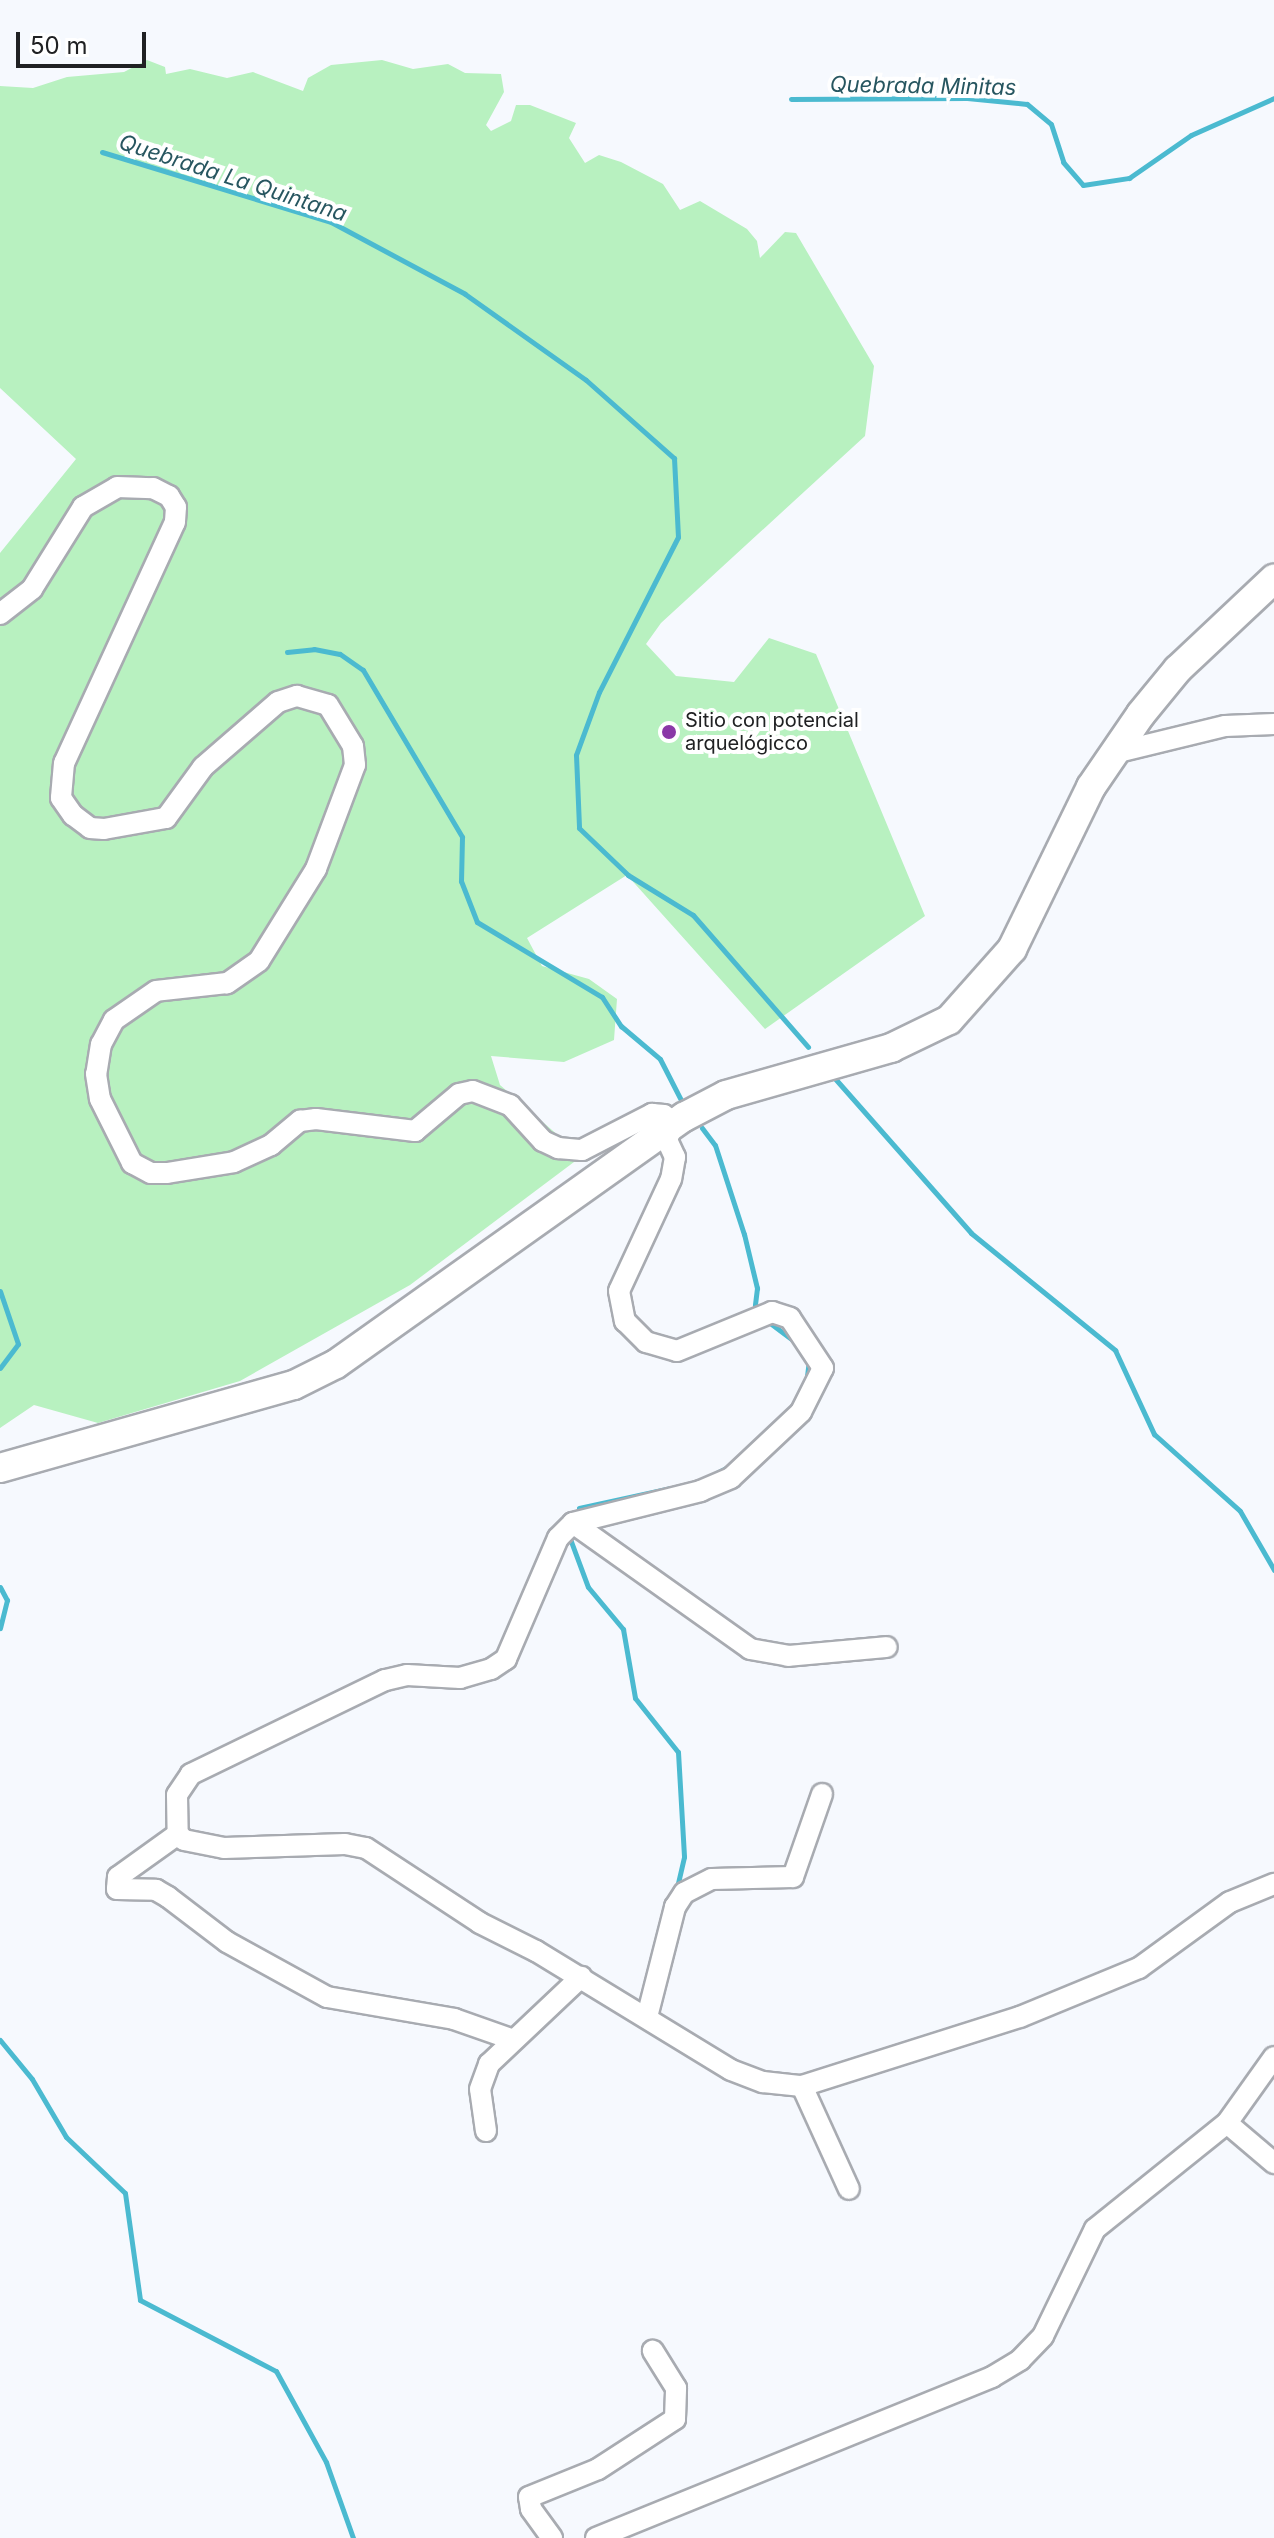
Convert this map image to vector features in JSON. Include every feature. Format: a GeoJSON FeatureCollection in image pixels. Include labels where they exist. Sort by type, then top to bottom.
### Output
{"type":"FeatureCollection","features":[{"type":"Feature","properties":{"kind":"main road"},"geometry":{"type":"LineString","coordinates":[[0,1468],[257,1398],[336,1364],[673,1125],[726,1095],[891,1048],[949,1020],[1012,949],[1050,879],[1068,830],[1114,753],[1178,669],[1274,579]]}},
{"type":"Feature","properties":{"kind":"street"},"geometry":{"type":"LineString","coordinates":[[0,614],[32,589],[83,507],[117,487],[153,488],[169,496],[176,507],[175,522],[64,763],[61,798],[73,815],[90,828],[104,829],[166,818],[184,800],[203,767],[258,718],[297,696],[328,705],[353,746],[355,765],[316,869],[259,961],[227,983],[156,991],[114,1020],[101,1044],[96,1074],[100,1099],[132,1163],[151,1173],[167,1173],[234,1162],[271,1145],[300,1121],[316,1119],[415,1131],[459,1094],[473,1091],[510,1105],[543,1141],[558,1148],[582,1150],[652,1114],[664,1115],[673,1125],[667,1140],[675,1157],[671,1179],[619,1291],[625,1321],[646,1342],[677,1351],[772,1312],[790,1318],[823,1368],[801,1412],[731,1478],[701,1491],[573,1523],[558,1538],[506,1659],[460,1678],[407,1675],[385,1680],[191,1774],[177,1795],[178,1834]]}},
{"type":"Feature","properties":{"kind":"street"},"geometry":{"type":"LineString","coordinates":[[1114,753],[1225,726],[1274,724]]}},
{"type":"Feature","properties":{"kind":"street"},"geometry":{"type":"LineString","coordinates":[[573,1523],[750,1649],[788,1656],[887,1647]]}},
{"type":"Feature","properties":{"kind":"street"},"geometry":{"type":"LineString","coordinates":[[647,2017],[675,1907],[684,1893],[712,1879],[793,1877],[822,1794]]}},
{"type":"Feature","properties":{"kind":"street"},"geometry":{"type":"LineString","coordinates":[[178,1834],[192,1844],[224,1848],[345,1844],[366,1848],[480,1923],[581,1977],[731,2070],[763,2082],[802,2086],[1020,2017],[1139,1968],[1230,1902],[1274,1884]]}},
{"type":"Feature","properties":{"kind":"street"},"geometry":{"type":"LineString","coordinates":[[178,1834],[118,1877],[117,1889],[156,1890],[227,1942],[327,1997],[454,2019],[511,2039]]}},
{"type":"Feature","properties":{"kind":"street"},"geometry":{"type":"LineString","coordinates":[[486,2131],[480,2089],[483,2074],[511,2039],[581,1977]]}},
{"type":"Feature","properties":{"kind":"street"},"geometry":{"type":"LineString","coordinates":[[596,2538],[992,2377],[1020,2360],[1043,2336],[1095,2229],[1227,2123],[1274,2057]]}},
{"type":"Feature","properties":{"kind":"street"},"geometry":{"type":"LineString","coordinates":[[802,2086],[849,2189]]}},
{"type":"Feature","properties":{"kind":"street"},"geometry":{"type":"LineString","coordinates":[[1227,2123],[1274,2163]]}},
{"type":"Feature","properties":{"kind":"street"},"geometry":{"type":"LineString","coordinates":[[552,2538],[531,2509],[529,2497],[598,2469],[675,2419],[676,2388],[653,2351]]}},
{"type":"Feature","properties":{"kind":"green space"},"geometry":{"type":"Polygon","coordinates":[[[147,60],[165,67],[166,74],[190,69],[227,78],[253,72],[303,91],[308,78],[331,65],[382,60],[413,69],[448,64],[465,73],[501,74],[504,92],[486,125],[491,131],[511,121],[516,105],[530,105],[576,123],[569,138],[585,163],[599,155],[621,162],[663,184],[680,210],[700,201],[747,229],[757,241],[760,258],[785,232],[796,233],[874,366],[865,436],[661,623],[646,644],[676,676],[734,682],[769,638],[816,654],[925,916],[765,1029],[627,875],[527,938],[542,966],[589,979],[617,999],[614,1040],[564,1062],[491,1056],[500,1085],[582,1156],[410,1285],[240,1381],[98,1423],[34,1405],[0,1428],[0,553],[76,459],[0,388],[0,86],[33,88],[67,77],[124,72],[147,60]]]}},
{"type":"Feature","properties":{"kind":"waterway","name":"Quebrada Minitas"},"geometry":{"type":"LineString","coordinates":[[791,99],[967,98],[1027,104],[1051,124],[1063,162],[1083,185],[1129,178],[1191,135],[1274,98]]}},
{"type":"Feature","properties":{"kind":"waterway","name":"Quebrada La Quintana"},"geometry":{"type":"LineString","coordinates":[[102,152],[331,222],[465,294],[586,380],[674,458],[678,537],[599,692],[576,755],[579,828],[628,875],[693,915],[808,1047]]}},
{"type":"Feature","properties":{"kind":"waterway"},"geometry":{"type":"LineString","coordinates":[[287,652],[314,649],[340,654],[363,670],[462,837],[461,881],[477,922],[602,997],[621,1026],[660,1059],[683,1104]]}},
{"type":"Feature","properties":{"kind":"waterway","name":"Quebrada La Quintana"},"geometry":{"type":"LineString","coordinates":[[831,1074],[971,1233],[1115,1350],[1154,1434],[1240,1511],[1274,1570]]}},
{"type":"Feature","properties":{"kind":"waterway"},"geometry":{"type":"LineString","coordinates":[[702,1128],[715,1145],[744,1234],[757,1288],[755,1305]]}},
{"type":"Feature","properties":{"kind":"waterway"},"geometry":{"type":"LineString","coordinates":[[0,1291],[18,1344],[0,1368]]}},
{"type":"Feature","properties":{"kind":"waterway"},"geometry":{"type":"LineString","coordinates":[[766,1320],[796,1343]]}},
{"type":"Feature","properties":{"kind":"waterway"},"geometry":{"type":"LineString","coordinates":[[806,1384],[809,1359]]}},
{"type":"Feature","properties":{"kind":"waterway"},"geometry":{"type":"LineString","coordinates":[[711,1476],[734,1464]]}},
{"type":"Feature","properties":{"kind":"waterway"},"geometry":{"type":"LineString","coordinates":[[579,1508],[671,1488]]}},
{"type":"Feature","properties":{"kind":"waterway"},"geometry":{"type":"LineString","coordinates":[[569,1536],[588,1587],[623,1629],[635,1698],[678,1752],[684,1857],[676,1893]]}},
{"type":"Feature","properties":{"kind":"waterway"},"geometry":{"type":"LineString","coordinates":[[0,1587],[7,1600],[0,1628]]}},
{"type":"Feature","properties":{"kind":"waterway"},"geometry":{"type":"LineString","coordinates":[[0,2040],[32,2079],[66,2137],[125,2193],[140,2300],[276,2371],[326,2462],[353,2538]]}},
{"type":"Feature","properties":{"kind":"place","name":"Sitio con potencial arquelógicco"},"geometry":{"type":"Point","coordinates":[669,732]}}]}
